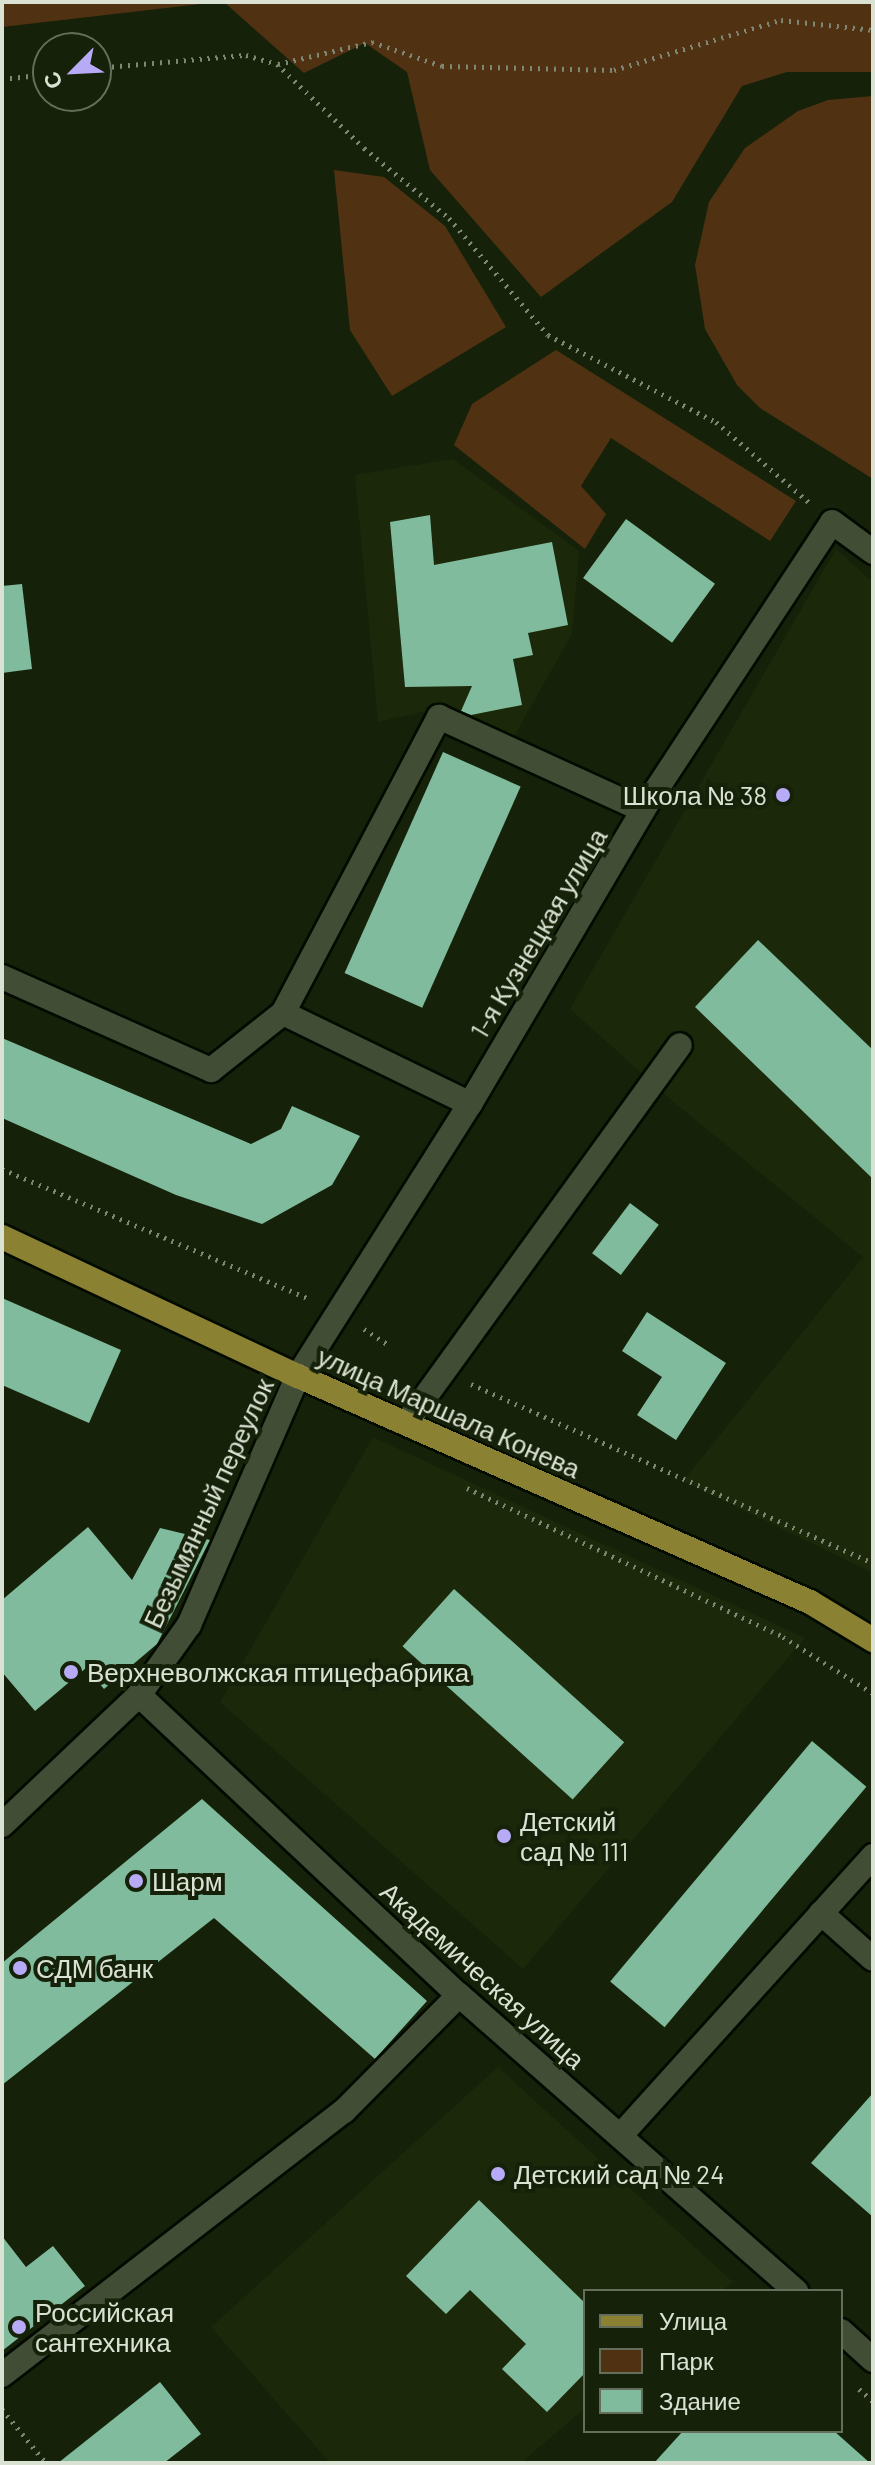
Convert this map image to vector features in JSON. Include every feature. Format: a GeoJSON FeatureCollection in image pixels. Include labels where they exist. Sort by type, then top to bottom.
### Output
{"type":"FeatureCollection","features":[{"type":"Feature","properties":{"kind":"main road","name":"улица Маршала Конева"},"geometry":{"type":"LineString","coordinates":[[2,1237],[298,1376],[810,1602],[873,1640]]}},
{"type":"Feature","properties":{"kind":"street"},"geometry":{"type":"LineString","coordinates":[[832,522],[873,552]]}},
{"type":"Feature","properties":{"kind":"street","name":"1-я Кузнецкая улица"},"geometry":{"type":"LineString","coordinates":[[298,1376],[470,1104],[643,810],[832,522]]}},
{"type":"Feature","properties":{"kind":"street"},"geometry":{"type":"LineString","coordinates":[[2,977],[211,1070],[283,1013],[439,717],[643,810]]}},
{"type":"Feature","properties":{"kind":"street"},"geometry":{"type":"LineString","coordinates":[[283,1013],[470,1104]]}},
{"type":"Feature","properties":{"kind":"street"},"geometry":{"type":"LineString","coordinates":[[407,1422],[680,1045]]}},
{"type":"Feature","properties":{"kind":"street","name":"Безымянный переулок"},"geometry":{"type":"LineString","coordinates":[[2,1825],[139,1695],[189,1625],[298,1376]]}},
{"type":"Feature","properties":{"kind":"street","name":"Академическая улица"},"geometry":{"type":"LineString","coordinates":[[139,1695],[459,1995],[794,2289]]}},
{"type":"Feature","properties":{"kind":"street"},"geometry":{"type":"LineString","coordinates":[[621,2135],[873,1856]]}},
{"type":"Feature","properties":{"kind":"street"},"geometry":{"type":"LineString","coordinates":[[821,1913],[873,1959]]}},
{"type":"Feature","properties":{"kind":"street"},"geometry":{"type":"LineString","coordinates":[[2,2375],[344,2111],[459,1995]]}},
{"type":"Feature","properties":{"kind":"street"},"geometry":{"type":"LineString","coordinates":[[843,2333],[873,2360]]}},
{"type":"Feature","properties":{"kind":"path"},"geometry":{"type":"LineString","coordinates":[[277,64],[372,42],[442,66],[614,70],[781,20],[873,30]]}},
{"type":"Feature","properties":{"kind":"path"},"geometry":{"type":"LineString","coordinates":[[112,67],[246,55],[277,64],[364,148],[449,218],[548,335],[716,422],[832,522]]}},
{"type":"Feature","properties":{"kind":"path"},"geometry":{"type":"LineString","coordinates":[[2,79],[32,76]]}},
{"type":"Feature","properties":{"kind":"path"},"geometry":{"type":"LineString","coordinates":[[2,1169],[338,1311],[387,1344]]}},
{"type":"Feature","properties":{"kind":"path"},"geometry":{"type":"LineString","coordinates":[[443,1372],[873,1563]]}},
{"type":"Feature","properties":{"kind":"path"},"geometry":{"type":"LineString","coordinates":[[460,1485],[783,1637],[873,1693]]}},
{"type":"Feature","properties":{"kind":"path"},"geometry":{"type":"LineString","coordinates":[[2,2409],[46,2463]]}},
{"type":"Feature","properties":{"kind":"shaded area"},"geometry":{"type":"Polygon","coordinates":[[[453,459],[579,551],[572,634],[509,745],[435,709],[378,722],[355,475],[453,459]]]}},
{"type":"Feature","properties":{"kind":"shaded area","name":"Школа № 38"},"geometry":{"type":"Polygon","coordinates":[[[836,549],[873,582],[873,1573],[683,1481],[863,1257],[676,1104],[570,1009],[836,549]]]}},
{"type":"Feature","properties":{"kind":"shaded area","name":"Детский сад № 111"},"geometry":{"type":"Polygon","coordinates":[[[373,1437],[805,1638],[523,1969],[220,1702],[373,1437]]]}},
{"type":"Feature","properties":{"kind":"shaded area","name":"Детский сад № 24"},"geometry":{"type":"Polygon","coordinates":[[[498,2067],[733,2282],[724,2289],[583,2289],[583,2410],[521,2463],[330,2463],[211,2327],[498,2067]]]}},
{"type":"Feature","properties":{"kind":"green space"},"geometry":{"type":"Polygon","coordinates":[[[2,2],[218,2],[2,27],[2,2]]]}},
{"type":"Feature","properties":{"kind":"green space"},"geometry":{"type":"Polygon","coordinates":[[[224,2],[873,2],[873,72],[787,72],[742,86],[672,202],[541,297],[430,170],[407,72],[365,43],[304,73],[224,2]]]}},
{"type":"Feature","properties":{"kind":"green space"},"geometry":{"type":"Polygon","coordinates":[[[873,96],[873,479],[760,408],[737,385],[705,329],[695,265],[709,202],[745,148],[798,111],[828,100],[873,96]]]}},
{"type":"Feature","properties":{"kind":"green space"},"geometry":{"type":"Polygon","coordinates":[[[334,170],[384,177],[445,226],[506,327],[392,396],[350,330],[334,170]]]}},
{"type":"Feature","properties":{"kind":"green space"},"geometry":{"type":"Polygon","coordinates":[[[556,350],[796,501],[770,541],[611,438],[581,486],[606,514],[585,549],[454,445],[472,404],[556,350]]]}},
{"type":"Feature","properties":{"kind":"building"},"geometry":{"type":"Polygon","coordinates":[[[430,515],[434,565],[552,542],[568,625],[528,633],[533,655],[513,659],[522,705],[471,715],[461,711],[472,686],[405,687],[390,522],[430,515]]]}},
{"type":"Feature","properties":{"kind":"building"},"geometry":{"type":"Polygon","coordinates":[[[626,519],[715,584],[672,643],[583,578],[626,519]]]}},
{"type":"Feature","properties":{"kind":"building"},"geometry":{"type":"Polygon","coordinates":[[[22,584],[32,669],[2,673],[2,586],[22,584]]]}},
{"type":"Feature","properties":{"kind":"building"},"geometry":{"type":"Polygon","coordinates":[[[443,752],[521,787],[422,1008],[345,973],[443,752]]]}},
{"type":"Feature","properties":{"kind":"building"},"geometry":{"type":"Polygon","coordinates":[[[758,940],[873,1050],[873,1179],[695,1007],[758,940]]]}},
{"type":"Feature","properties":{"kind":"building"},"geometry":{"type":"Polygon","coordinates":[[[2,1038],[251,1144],[281,1129],[292,1106],[360,1136],[332,1185],[262,1224],[176,1195],[2,1118],[2,1038]]]}},
{"type":"Feature","properties":{"kind":"building"},"geometry":{"type":"Polygon","coordinates":[[[630,1203],[659,1225],[621,1275],[592,1253],[630,1203]]]}},
{"type":"Feature","properties":{"kind":"building"},"geometry":{"type":"Polygon","coordinates":[[[2,1298],[121,1350],[89,1423],[2,1385],[2,1298]]]}},
{"type":"Feature","properties":{"kind":"building"},"geometry":{"type":"Polygon","coordinates":[[[647,1312],[726,1363],[676,1440],[637,1415],[662,1377],[622,1351],[647,1312]]]}},
{"type":"Feature","properties":{"kind":"building"},"geometry":{"type":"Polygon","coordinates":[[[88,1527],[132,1580],[160,1528],[210,1540],[157,1644],[104,1689],[86,1668],[35,1711],[2,1672],[2,1600],[88,1527]]]}},
{"type":"Feature","properties":{"kind":"building"},"geometry":{"type":"Polygon","coordinates":[[[454,1589],[624,1742],[573,1799],[402,1646],[454,1589]]]}},
{"type":"Feature","properties":{"kind":"building"},"geometry":{"type":"Polygon","coordinates":[[[812,1741],[866,1787],[665,2027],[610,1982],[812,1741]]]}},
{"type":"Feature","properties":{"kind":"building"},"geometry":{"type":"Polygon","coordinates":[[[202,1799],[427,2001],[375,2059],[214,1918],[2,2085],[2,1963],[202,1799]]]}},
{"type":"Feature","properties":{"kind":"building"},"geometry":{"type":"Polygon","coordinates":[[[873,2093],[873,2217],[811,2163],[873,2093]]]}},
{"type":"Feature","properties":{"kind":"building"},"geometry":{"type":"Polygon","coordinates":[[[479,2200],[583,2301],[583,2375],[547,2412],[502,2369],[526,2344],[470,2290],[446,2314],[406,2276],[479,2200]]]}},
{"type":"Feature","properties":{"kind":"building"},"geometry":{"type":"Polygon","coordinates":[[[2,2236],[26,2267],[53,2246],[85,2286],[2,2351],[2,2236]]]}},
{"type":"Feature","properties":{"kind":"building"},"geometry":{"type":"Polygon","coordinates":[[[160,2382],[201,2434],[164,2463],[58,2463],[160,2382]]]}},
{"type":"Feature","properties":{"kind":"building"},"geometry":{"type":"Polygon","coordinates":[[[681,2433],[836,2433],[870,2463],[654,2463],[681,2433]]]}},
{"type":"Feature","properties":{"kind":"place","name":"Школа № 38"},"geometry":{"type":"Point","coordinates":[783,795]}},
{"type":"Feature","properties":{"kind":"place","name":"Верхневолжская птицефабрика"},"geometry":{"type":"Point","coordinates":[71,1672]}},
{"type":"Feature","properties":{"kind":"place","name":"Детский сад № 111"},"geometry":{"type":"Point","coordinates":[504,1836]}},
{"type":"Feature","properties":{"kind":"place","name":"Шарм"},"geometry":{"type":"Point","coordinates":[136,1881]}},
{"type":"Feature","properties":{"kind":"place","name":"СДМ банк"},"geometry":{"type":"Point","coordinates":[20,1968]}},
{"type":"Feature","properties":{"kind":"place","name":"Детский сад № 24"},"geometry":{"type":"Point","coordinates":[498,2174]}},
{"type":"Feature","properties":{"kind":"place","name":"Российская сантехника"},"geometry":{"type":"Point","coordinates":[19,2327]}}]}
